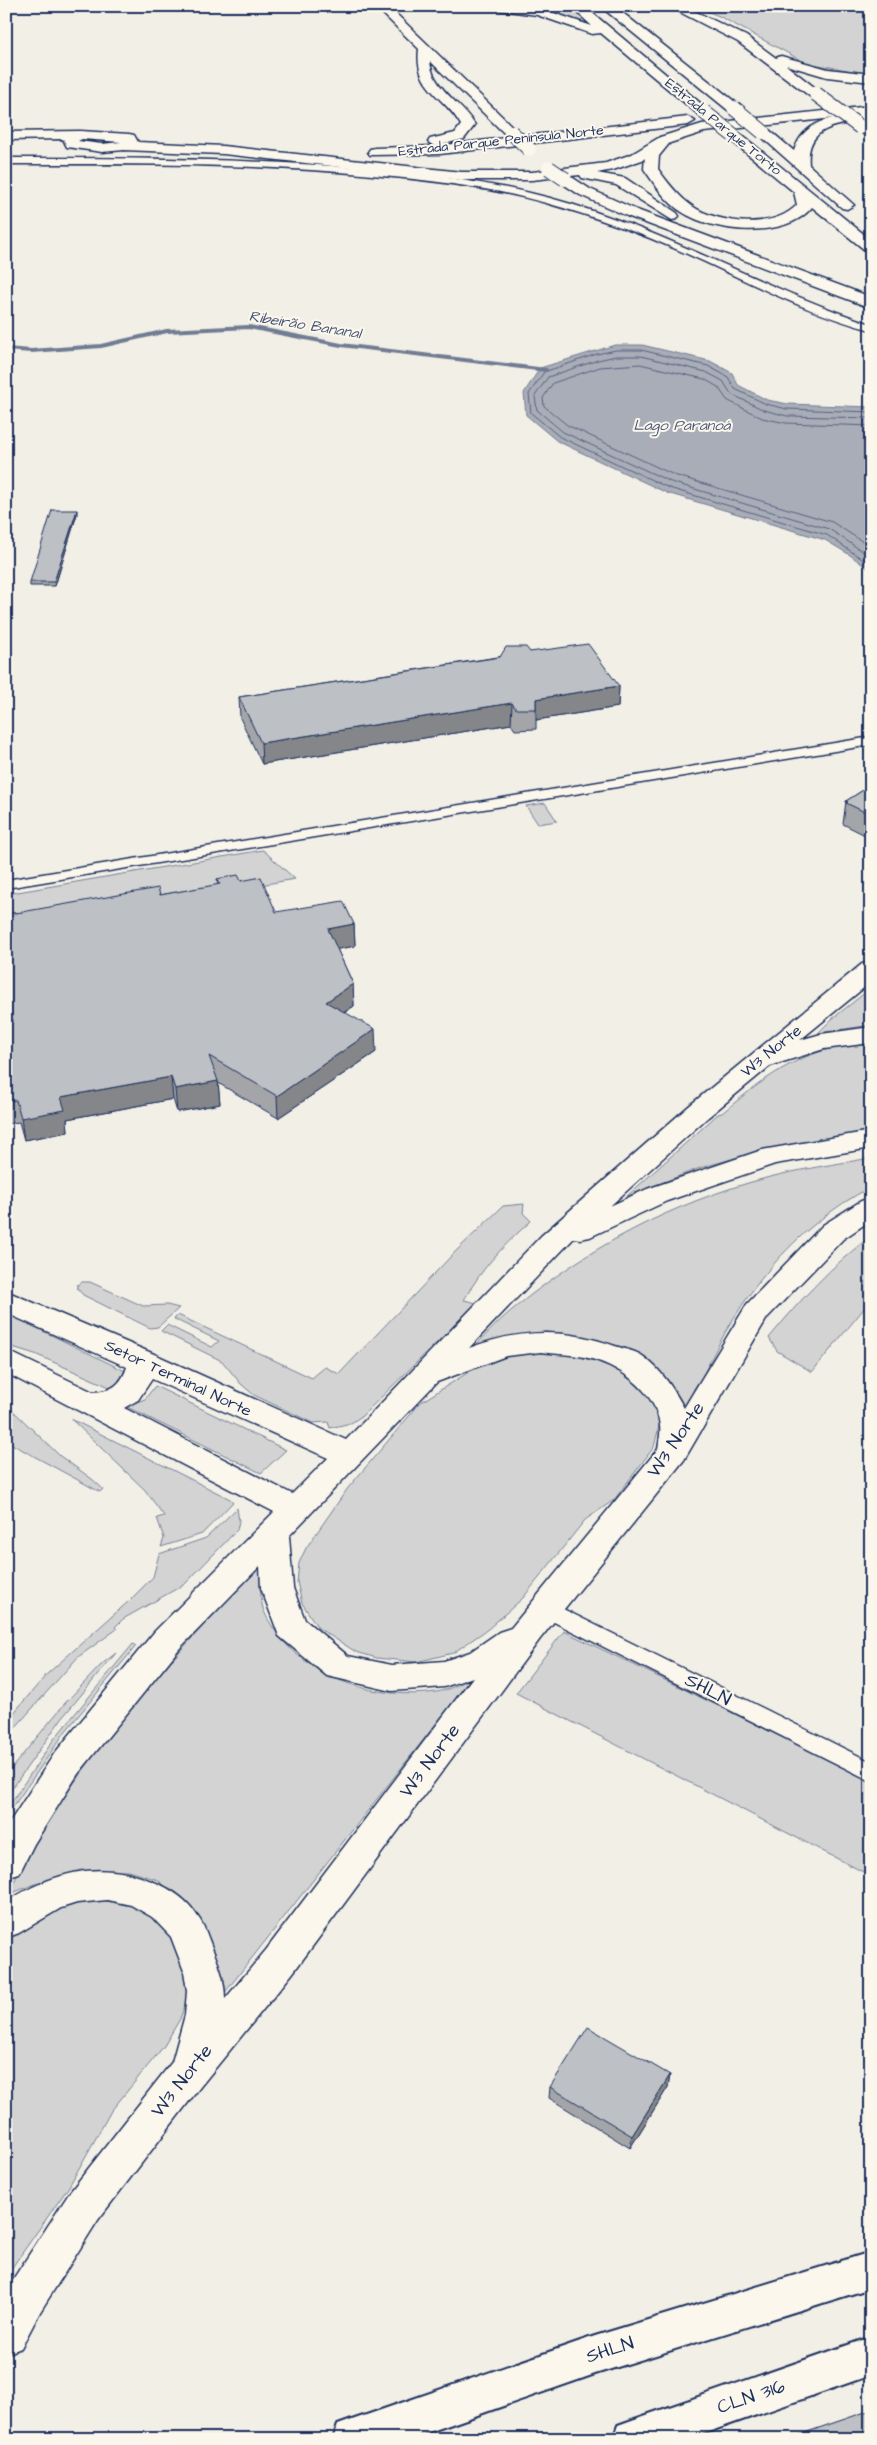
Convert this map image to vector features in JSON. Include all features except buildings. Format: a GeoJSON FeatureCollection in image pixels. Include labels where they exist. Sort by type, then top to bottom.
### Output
{"type":"FeatureCollection","features":[{"type":"Feature","properties":{"kind":"main road"},"geometry":{"type":"LineString","coordinates":[[381,6],[529,149],[559,174],[585,192],[632,213],[871,303]]}},
{"type":"Feature","properties":{"kind":"main road"},"geometry":{"type":"LineString","coordinates":[[500,6],[539,12],[568,20],[609,36]]}},
{"type":"Feature","properties":{"kind":"main road","name":"Estrada Parque Torto"},"geometry":{"type":"LineString","coordinates":[[576,6],[609,36],[871,248]]}},
{"type":"Feature","properties":{"kind":"main road","name":"Estrada Parque Torto"},"geometry":{"type":"LineString","coordinates":[[606,6],[734,108],[857,213]]}},
{"type":"Feature","properties":{"kind":"main road"},"geometry":{"type":"LineString","coordinates":[[674,6],[731,33],[755,48],[866,131]]}},
{"type":"Feature","properties":{"kind":"main road"},"geometry":{"type":"LineString","coordinates":[[755,48],[810,69],[871,78]]}},
{"type":"Feature","properties":{"kind":"main road"},"geometry":{"type":"LineString","coordinates":[[359,144],[432,142],[454,138],[466,132],[468,128],[467,122],[426,76],[422,59],[425,49]]}},
{"type":"Feature","properties":{"kind":"main road","name":"Estrada Parque Península Norte"},"geometry":{"type":"LineString","coordinates":[[126,142],[350,152],[410,152],[871,99]]}},
{"type":"Feature","properties":{"kind":"main road","name":"Estrada Parque Península Norte"},"geometry":{"type":"LineString","coordinates":[[126,142],[316,158],[462,176],[559,174],[588,171],[624,162],[665,140],[689,131],[728,124],[871,110]]}},
{"type":"Feature","properties":{"kind":"main road"},"geometry":{"type":"LineString","coordinates":[[802,166],[799,155],[801,146],[809,133],[829,123],[871,116]]}},
{"type":"Feature","properties":{"kind":"main road"},"geometry":{"type":"LineString","coordinates":[[589,146],[607,137],[624,132],[692,120]]}},
{"type":"Feature","properties":{"kind":"main road"},"geometry":{"type":"LineString","coordinates":[[7,136],[126,142]]}},
{"type":"Feature","properties":{"kind":"main road"},"geometry":{"type":"LineString","coordinates":[[665,140],[652,155],[651,169],[665,187],[685,207],[704,218],[720,222],[757,224],[788,220],[797,216],[806,206],[801,191]]}},
{"type":"Feature","properties":{"kind":"main road"},"geometry":{"type":"LineString","coordinates":[[203,145],[291,144]]}},
{"type":"Feature","properties":{"kind":"main road"},"geometry":{"type":"LineString","coordinates":[[581,168],[632,213]]}},
{"type":"Feature","properties":{"kind":"main road"},"geometry":{"type":"LineString","coordinates":[[559,174],[602,176],[620,181],[660,209],[707,231],[727,248]]}},
{"type":"Feature","properties":{"kind":"main road","name":"W3 Norte"},"geometry":{"type":"LineString","coordinates":[[6,1862],[66,1764],[167,1640],[350,1455],[552,1242],[756,1063],[871,970]]}},
{"type":"Feature","properties":{"kind":"main road"},"geometry":{"type":"LineString","coordinates":[[756,1063],[821,1042],[871,1035]]}},
{"type":"Feature","properties":{"kind":"main road"},"geometry":{"type":"LineString","coordinates":[[552,1242],[657,1195],[771,1156],[871,1139]]}},
{"type":"Feature","properties":{"kind":"main road","name":"W3 Norte"},"geometry":{"type":"LineString","coordinates":[[6,2333],[25,2297],[84,2206],[186,2074],[279,1962],[537,1619],[673,1452],[757,1311],[833,1232],[871,1207]]}},
{"type":"Feature","properties":{"kind":"main road","name":"Setor Terminal Norte"},"geometry":{"type":"LineString","coordinates":[[6,1301],[144,1361],[224,1400],[350,1455]]}},
{"type":"Feature","properties":{"kind":"main road"},"geometry":{"type":"LineString","coordinates":[[423,1376],[503,1346],[541,1342],[587,1347],[632,1363],[657,1386],[671,1411],[675,1426],[673,1452]]}},
{"type":"Feature","properties":{"kind":"main road"},"geometry":{"type":"LineString","coordinates":[[6,1360],[93,1403],[296,1510]]}},
{"type":"Feature","properties":{"kind":"main road"},"geometry":{"type":"LineString","coordinates":[[93,1403],[106,1402],[127,1394],[134,1387],[144,1361]]}},
{"type":"Feature","properties":{"kind":"main road"},"geometry":{"type":"LineString","coordinates":[[273,1533],[277,1588],[291,1627],[310,1645],[339,1667],[392,1678],[444,1674],[482,1662],[537,1619]]}},
{"type":"Feature","properties":{"kind":"main road"},"geometry":{"type":"LineString","coordinates":[[6,1922],[35,1902],[78,1886],[111,1886],[140,1892],[168,1908],[185,1927],[204,1972],[206,1999],[202,2028],[186,2074]]}},
{"type":"Feature","properties":{"kind":"main road","name":"SHLN"},"geometry":{"type":"LineString","coordinates":[[352,2439],[595,2354],[871,2270]]}},
{"type":"Feature","properties":{"kind":"main road","name":"CLN 316"},"geometry":{"type":"LineString","coordinates":[[632,2439],[871,2356]]}},
{"type":"Feature","properties":{"kind":"street"},"geometry":{"type":"LineString","coordinates":[[191,162],[218,149]]}},
{"type":"Feature","properties":{"kind":"street"},"geometry":{"type":"LineString","coordinates":[[6,161],[191,162],[360,170],[476,185],[567,206],[621,224],[689,251],[831,314],[871,327]]}},
{"type":"Feature","properties":{"kind":"street"},"geometry":{"type":"LineString","coordinates":[[462,176],[476,185]]}},
{"type":"Feature","properties":{"kind":"street"},"geometry":{"type":"LineString","coordinates":[[6,884],[871,741]]}},
{"type":"Feature","properties":{"kind":"street","name":"SHLN"},"geometry":{"type":"LineString","coordinates":[[537,1619],[871,1772]]}},
{"type":"Feature","properties":{"kind":"shaded area"},"geometry":{"type":"Polygon","coordinates":[[[517,6],[571,6],[595,26],[558,14],[517,6]]]}},
{"type":"Feature","properties":{"kind":"shaded area"},"geometry":{"type":"Polygon","coordinates":[[[694,6],[871,6],[871,74],[806,63],[719,16],[694,6]]]}},
{"type":"Feature","properties":{"kind":"shaded area"},"geometry":{"type":"Polygon","coordinates":[[[545,803],[557,821],[538,824],[526,806],[545,803]]]}},
{"type":"Feature","properties":{"kind":"shaded area"},"geometry":{"type":"Polygon","coordinates":[[[263,850],[295,879],[6,929],[6,894],[263,850]]]}},
{"type":"Feature","properties":{"kind":"shaded area"},"geometry":{"type":"Polygon","coordinates":[[[871,988],[871,1025],[818,1033],[832,1019],[871,988]]]}},
{"type":"Feature","properties":{"kind":"shaded area"},"geometry":{"type":"Polygon","coordinates":[[[871,1041],[871,1132],[753,1153],[700,1168],[627,1196],[718,1114],[722,1113],[774,1074],[807,1056],[847,1045],[871,1041]]]}},
{"type":"Feature","properties":{"kind":"shaded area"},"geometry":{"type":"Polygon","coordinates":[[[871,1158],[871,1187],[816,1223],[771,1267],[751,1292],[733,1319],[702,1378],[695,1387],[685,1414],[624,1349],[606,1342],[571,1334],[545,1332],[493,1340],[473,1348],[511,1311],[545,1284],[604,1245],[666,1213],[732,1188],[766,1178],[805,1169],[871,1158]]]}},
{"type":"Feature","properties":{"kind":"shaded area"},"geometry":{"type":"Polygon","coordinates":[[[524,1204],[523,1213],[531,1221],[494,1257],[464,1300],[477,1303],[362,1416],[351,1423],[330,1428],[328,1422],[313,1423],[254,1395],[241,1384],[222,1361],[161,1331],[167,1325],[212,1347],[219,1341],[174,1319],[178,1315],[312,1378],[325,1367],[339,1374],[455,1252],[503,1206],[524,1204]]]}},
{"type":"Feature","properties":{"kind":"shaded area"},"geometry":{"type":"Polygon","coordinates":[[[871,1236],[871,1300],[812,1372],[777,1351],[769,1338],[817,1284],[871,1236]]]}},
{"type":"Feature","properties":{"kind":"shaded area"},"geometry":{"type":"Polygon","coordinates":[[[82,1282],[90,1282],[143,1306],[167,1305],[179,1308],[158,1327],[150,1328],[83,1295],[77,1288],[77,1285],[82,1282]]]}},
{"type":"Feature","properties":{"kind":"shaded area"},"geometry":{"type":"Polygon","coordinates":[[[6,1313],[130,1375],[114,1389],[35,1354],[6,1345],[6,1313]]]}},
{"type":"Feature","properties":{"kind":"shaded area"},"geometry":{"type":"Polygon","coordinates":[[[564,1349],[616,1365],[645,1390],[655,1404],[660,1422],[654,1447],[614,1500],[585,1520],[523,1598],[488,1629],[453,1653],[416,1662],[377,1658],[356,1652],[318,1628],[302,1603],[297,1582],[299,1563],[306,1548],[348,1488],[421,1402],[488,1360],[503,1355],[564,1349]]]}},
{"type":"Feature","properties":{"kind":"shaded area"},"geometry":{"type":"Polygon","coordinates":[[[155,1386],[286,1450],[261,1473],[125,1406],[145,1399],[155,1386]]]}},
{"type":"Feature","properties":{"kind":"shaded area"},"geometry":{"type":"Polygon","coordinates":[[[6,1404],[60,1456],[103,1489],[100,1492],[6,1441],[6,1404]]]}},
{"type":"Feature","properties":{"kind":"shaded area"},"geometry":{"type":"Polygon","coordinates":[[[71,1419],[233,1502],[202,1534],[161,1547],[164,1538],[157,1518],[164,1516],[145,1490],[71,1419]]]}},
{"type":"Feature","properties":{"kind":"shaded area"},"geometry":{"type":"Polygon","coordinates":[[[237,1508],[239,1521],[237,1530],[185,1584],[123,1619],[115,1627],[117,1629],[78,1657],[6,1738],[6,1722],[47,1674],[129,1601],[153,1577],[159,1554],[206,1538],[237,1508]]]}},
{"type":"Feature","properties":{"kind":"shaded area"},"geometry":{"type":"Polygon","coordinates":[[[261,1566],[262,1604],[271,1624],[278,1635],[293,1651],[329,1675],[349,1684],[370,1690],[414,1694],[441,1691],[472,1678],[215,2005],[218,1972],[215,1954],[206,1933],[186,1905],[158,1880],[129,1871],[81,1870],[48,1879],[7,1895],[33,1848],[89,1761],[153,1681],[261,1566]]]}},
{"type":"Feature","properties":{"kind":"shaded area"},"geometry":{"type":"Polygon","coordinates":[[[564,1631],[871,1780],[871,1876],[516,1693],[564,1631]]]}},
{"type":"Feature","properties":{"kind":"shaded area"},"geometry":{"type":"Polygon","coordinates":[[[133,1644],[136,1646],[65,1732],[6,1817],[6,1810],[54,1739],[133,1644]]]}},
{"type":"Feature","properties":{"kind":"shaded area"},"geometry":{"type":"Polygon","coordinates":[[[116,1653],[62,1718],[6,1797],[6,1777],[15,1764],[66,1702],[102,1664],[116,1653]]]}},
{"type":"Feature","properties":{"kind":"shaded area"},"geometry":{"type":"Polygon","coordinates":[[[120,1897],[148,1911],[180,1945],[188,1984],[187,1999],[180,2019],[164,2046],[111,2111],[68,2188],[6,2276],[6,1931],[48,1903],[120,1897]]]}},
{"type":"Feature","properties":{"kind":"water","name":"Lago Paranoá"},"geometry":{"type":"Polygon","coordinates":[[[615,345],[642,345],[710,361],[732,373],[738,385],[767,400],[788,404],[871,407],[871,571],[850,555],[825,540],[667,493],[557,441],[526,415],[524,393],[540,368],[615,345]]]}},
{"type":"Feature","properties":{"kind":"waterway","name":"Ribeirão Bananal"},"geometry":{"type":"LineString","coordinates":[[6,349],[31,351],[101,346],[167,331],[249,327],[341,345],[546,370]]}}]}
